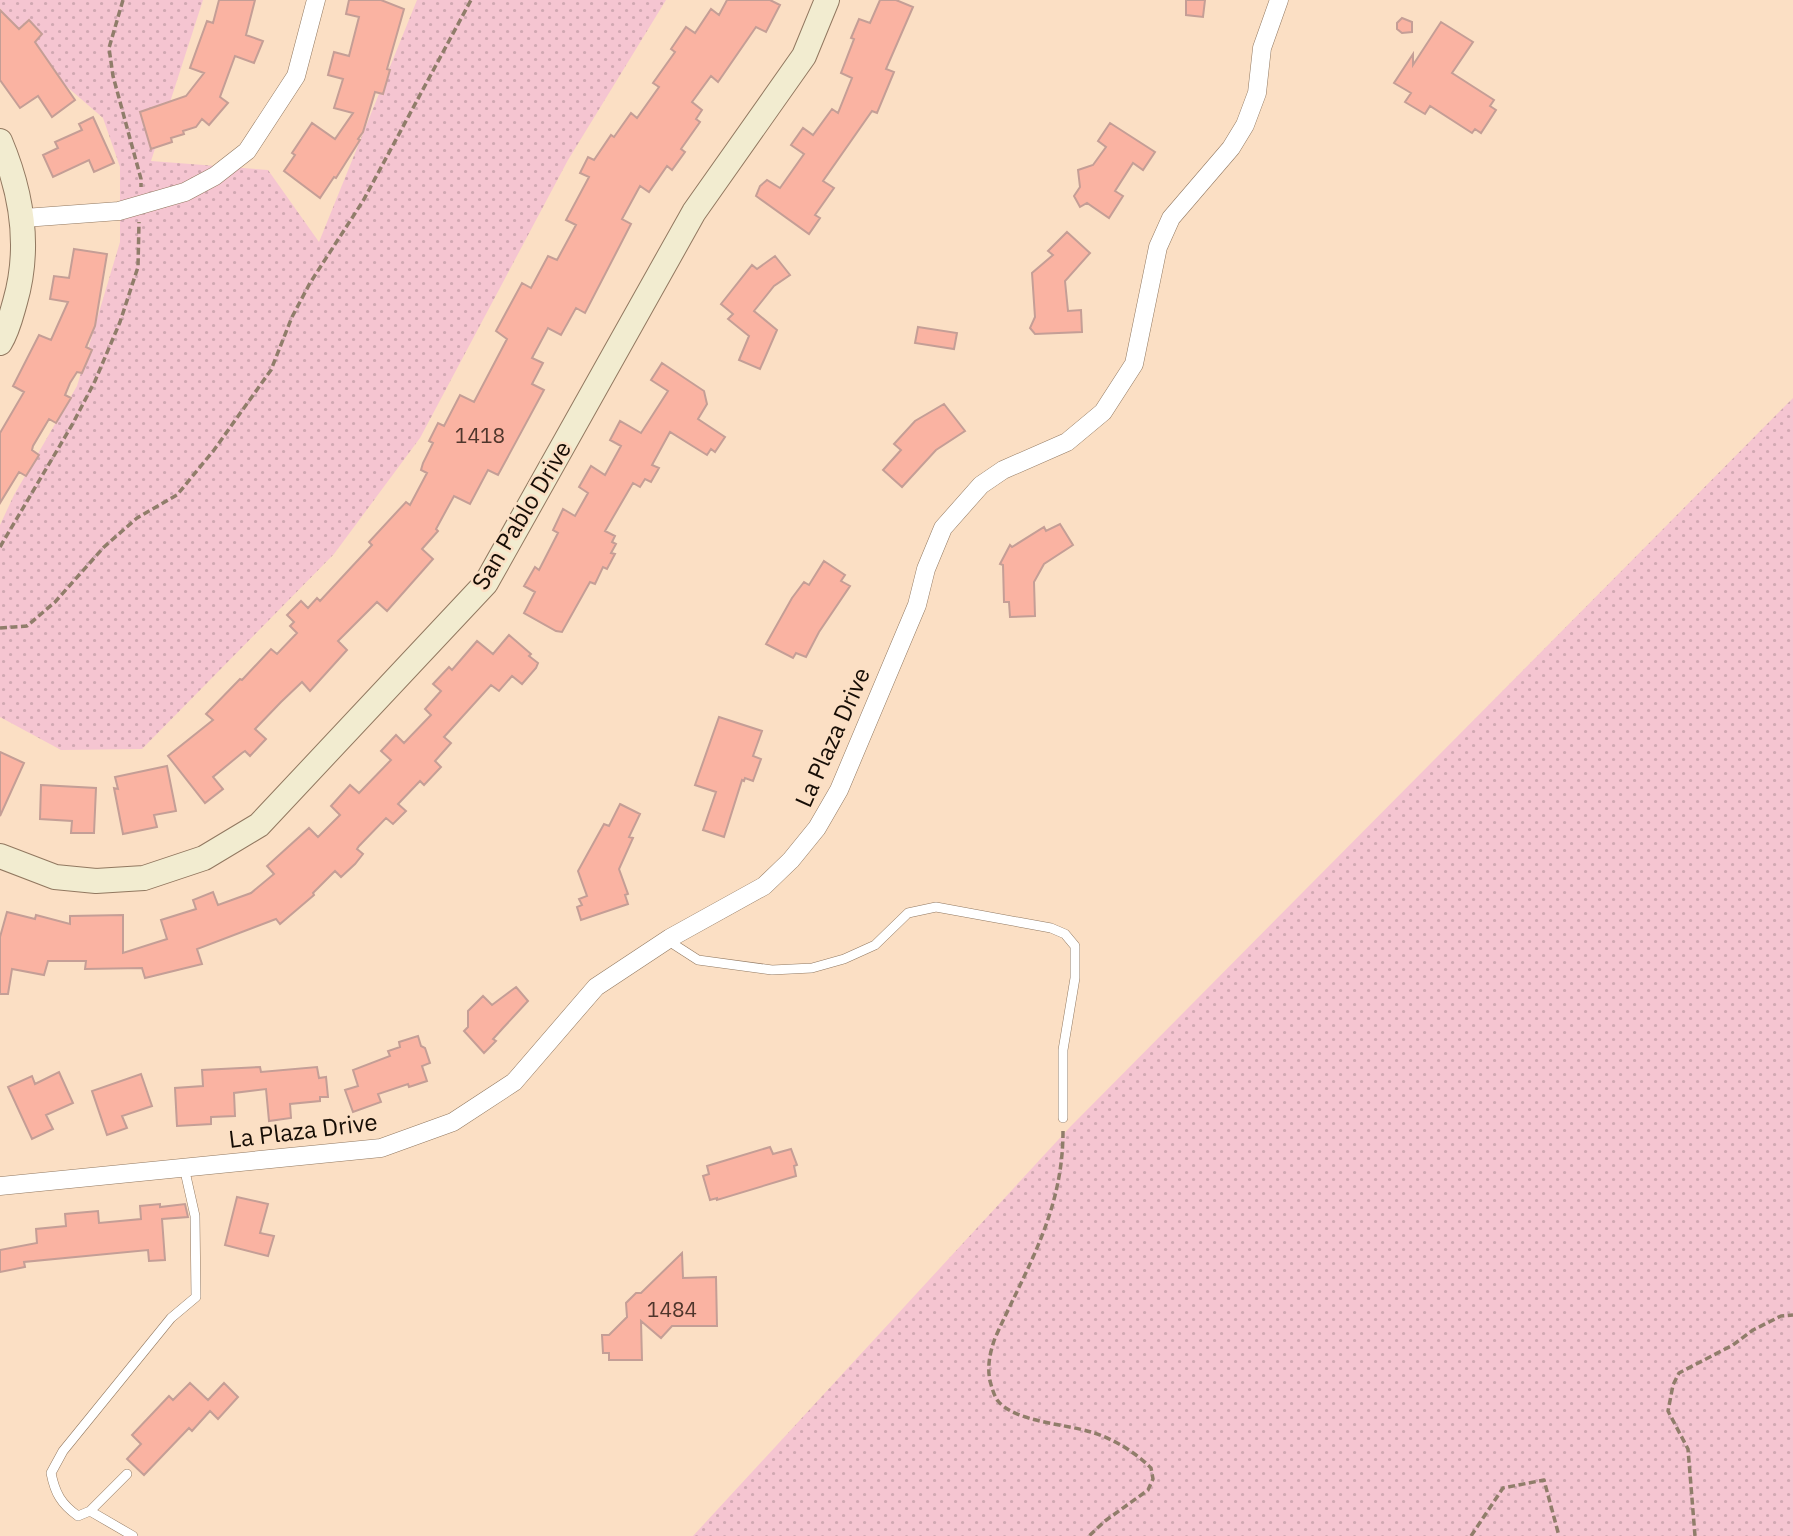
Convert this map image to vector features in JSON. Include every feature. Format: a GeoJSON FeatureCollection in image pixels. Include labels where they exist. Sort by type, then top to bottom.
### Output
{"type":"FeatureCollection","features":[{"type":"Feature","properties":{"kind":"street"},"geometry":{"type":"LineString","coordinates":[[24,218],[119,211],[185,192],[215,176],[247,151],[296,76],[316,0]]}},
{"type":"Feature","properties":{"kind":"street","name":"San Pablo Drive"},"geometry":{"type":"LineString","coordinates":[[0,856],[55,877],[96,881],[144,878],[204,858],[258,825],[486,583],[694,212],[804,56],[827,0]]}},
{"type":"Feature","properties":{"kind":"street","name":"La Plaza Drive"},"geometry":{"type":"LineString","coordinates":[[0,1186],[381,1148],[453,1122],[514,1082],[596,987],[667,940],[764,886],[791,860],[817,828],[839,790],[912,617],[926,569],[943,528],[981,485],[1003,470],[1067,442],[1103,412],[1134,364],[1158,247],[1171,218],[1231,148],[1245,125],[1257,93],[1262,48],[1279,0]]}},
{"type":"Feature","properties":{"kind":"street"},"geometry":{"type":"LineString","coordinates":[[0,141],[11,167],[24,218],[22,276],[7,331],[0,343]]}},
{"type":"Feature","properties":{"kind":"lane"},"geometry":{"type":"LineString","coordinates":[[667,940],[698,960],[772,970],[812,968],[844,959],[875,945],[908,913],[936,907],[1061,931],[1075,946],[1075,971],[1063,1050],[1063,1118]]}},
{"type":"Feature","properties":{"kind":"lane"},"geometry":{"type":"LineString","coordinates":[[127,1474],[90,1511],[78,1516],[68,1509],[55,1493],[51,1473],[63,1451],[171,1318],[196,1297],[195,1216],[184,1167]]}},
{"type":"Feature","properties":{"kind":"lane"},"geometry":{"type":"LineString","coordinates":[[90,1511],[133,1536]]}},
{"type":"Feature","properties":{"kind":"path"},"geometry":{"type":"LineString","coordinates":[[0,547],[95,381],[120,322],[138,267],[141,178],[113,76],[109,48],[123,0]]}},
{"type":"Feature","properties":{"kind":"path"},"geometry":{"type":"LineString","coordinates":[[0,628],[27,626],[55,603],[104,547],[128,525],[177,495],[214,450],[271,370],[292,317],[310,283],[363,201],[408,122],[471,0]]}},
{"type":"Feature","properties":{"kind":"path"},"geometry":{"type":"LineString","coordinates":[[1063,1118],[1063,1156],[1050,1220],[990,1350],[988,1371],[996,1398],[1009,1409],[1034,1419],[1093,1432],[1119,1444],[1151,1468],[1153,1479],[1148,1490],[1088,1536]]}},
{"type":"Feature","properties":{"kind":"path"},"geometry":{"type":"LineString","coordinates":[[1695,1536],[1688,1449],[1668,1411],[1673,1385],[1679,1373],[1732,1345],[1753,1330],[1781,1316],[1793,1315]]}},
{"type":"Feature","properties":{"kind":"path"},"geometry":{"type":"LineString","coordinates":[[1471,1536],[1503,1488],[1544,1480],[1559,1536]]}},
{"type":"Feature","properties":{"kind":"shaded area"},"geometry":{"type":"Polygon","coordinates":[[[0,0],[203,0],[151,161],[268,170],[319,242],[417,0],[666,0],[568,160],[420,438],[334,554],[142,749],[61,750],[0,717],[0,525],[14,495],[77,386],[120,242],[120,167],[103,118],[43,66],[0,8],[0,0]]]}},
{"type":"Feature","properties":{"kind":"shaded area"},"geometry":{"type":"Polygon","coordinates":[[[1793,398],[1793,1536],[693,1536],[1070,1127],[1793,398]]]}},
{"type":"Feature","properties":{"kind":"building"},"geometry":{"type":"Polygon","coordinates":[[[219,0],[255,0],[246,35],[263,41],[254,63],[235,56],[220,97],[228,103],[209,125],[202,119],[196,127],[171,138],[172,142],[151,149],[140,112],[186,96],[204,73],[190,68],[207,21],[213,23],[219,0]]]}},
{"type":"Feature","properties":{"kind":"building"},"geometry":{"type":"Polygon","coordinates":[[[349,0],[381,0],[404,9],[387,69],[390,70],[383,94],[375,92],[363,132],[358,139],[360,140],[320,198],[284,171],[295,155],[292,153],[312,123],[335,139],[353,113],[334,108],[343,79],[328,75],[334,52],[349,56],[359,17],[346,14],[349,0]]]}},
{"type":"Feature","properties":{"kind":"building"},"geometry":{"type":"Polygon","coordinates":[[[727,0],[770,0],[780,5],[766,32],[756,27],[718,82],[711,76],[692,102],[702,110],[696,119],[700,122],[681,149],[685,152],[672,170],[667,166],[649,192],[640,186],[622,219],[631,224],[585,313],[576,308],[561,335],[548,328],[532,358],[543,363],[532,384],[544,390],[498,475],[488,470],[470,504],[454,496],[436,529],[438,531],[422,549],[433,559],[387,611],[377,602],[338,641],[347,650],[310,691],[302,682],[255,729],[266,739],[250,756],[245,751],[213,777],[223,789],[205,803],[168,756],[213,720],[206,714],[271,649],[277,654],[297,633],[290,626],[294,622],[287,615],[301,601],[308,608],[317,598],[320,601],[372,545],[369,542],[406,502],[410,505],[427,473],[421,470],[433,443],[429,441],[438,423],[444,426],[460,395],[474,402],[507,339],[496,331],[522,283],[531,288],[548,256],[557,260],[576,225],[566,220],[589,177],[580,173],[588,157],[594,160],[611,135],[614,137],[631,113],[637,118],[659,87],[653,83],[675,52],[671,49],[686,27],[695,33],[711,9],[719,15],[727,0]]]}},
{"type":"Feature","properties":{"kind":"building"},"geometry":{"type":"Polygon","coordinates":[[[880,0],[896,0],[913,7],[886,69],[894,72],[877,113],[872,111],[823,181],[834,188],[815,215],[820,218],[809,234],[756,196],[760,186],[767,180],[780,188],[804,154],[791,145],[803,128],[813,135],[832,109],[838,113],[852,78],[841,73],[854,39],[851,38],[859,19],[870,23],[880,0]]]}},
{"type":"Feature","properties":{"kind":"building"},"geometry":{"type":"Polygon","coordinates":[[[1186,0],[1205,0],[1203,17],[1186,15],[1186,0]]]}},
{"type":"Feature","properties":{"kind":"building"},"geometry":{"type":"Polygon","coordinates":[[[0,10],[19,29],[29,20],[42,34],[35,42],[75,100],[52,117],[38,96],[20,108],[0,80],[0,10]]]}},
{"type":"Feature","properties":{"kind":"building"},"geometry":{"type":"Polygon","coordinates":[[[1402,18],[1412,22],[1412,32],[1402,33],[1397,29],[1397,23],[1402,18]]]}},
{"type":"Feature","properties":{"kind":"building"},"geometry":{"type":"Polygon","coordinates":[[[1441,22],[1473,42],[1452,73],[1494,100],[1490,106],[1496,110],[1481,133],[1475,129],[1472,133],[1430,106],[1425,114],[1405,102],[1411,93],[1394,83],[1413,54],[1413,65],[1441,22]]]}},
{"type":"Feature","properties":{"kind":"building"},"geometry":{"type":"Polygon","coordinates":[[[93,117],[114,163],[94,172],[89,160],[53,177],[43,155],[58,148],[55,142],[82,130],[79,124],[93,117]]]}},
{"type":"Feature","properties":{"kind":"building"},"geometry":{"type":"Polygon","coordinates":[[[1110,123],[1155,152],[1143,170],[1133,163],[1115,191],[1123,196],[1109,218],[1087,203],[1080,207],[1074,196],[1080,187],[1078,170],[1093,165],[1106,147],[1098,141],[1110,123]]]}},
{"type":"Feature","properties":{"kind":"building"},"geometry":{"type":"Polygon","coordinates":[[[1067,232],[1090,253],[1065,281],[1068,311],[1081,310],[1082,332],[1035,334],[1030,328],[1035,317],[1032,273],[1053,255],[1048,251],[1067,232]]]}},
{"type":"Feature","properties":{"kind":"building"},"geometry":{"type":"Polygon","coordinates":[[[74,249],[107,254],[95,326],[86,347],[92,350],[82,373],[77,372],[70,383],[65,395],[71,398],[56,423],[49,419],[33,446],[32,450],[39,455],[26,476],[19,472],[0,503],[0,433],[24,392],[13,386],[39,335],[51,340],[68,302],[50,299],[54,276],[69,278],[74,249]]]}},
{"type":"Feature","properties":{"kind":"building"},"geometry":{"type":"Polygon","coordinates":[[[775,256],[790,275],[774,286],[754,311],[777,330],[760,369],[739,360],[749,336],[728,319],[733,314],[721,304],[752,265],[757,269],[775,256]]]}},
{"type":"Feature","properties":{"kind":"building"},"geometry":{"type":"Polygon","coordinates":[[[918,327],[957,333],[954,349],[915,343],[918,327]]]}},
{"type":"Feature","properties":{"kind":"building"},"geometry":{"type":"Polygon","coordinates":[[[662,363],[704,391],[707,404],[698,419],[725,437],[715,452],[711,449],[707,455],[670,432],[652,465],[659,468],[651,482],[645,479],[640,487],[633,483],[605,531],[615,536],[612,542],[616,544],[611,553],[615,554],[607,569],[603,567],[595,584],[590,582],[562,632],[556,631],[524,613],[535,592],[524,586],[535,567],[539,570],[558,533],[553,530],[563,509],[575,516],[588,493],[579,487],[591,466],[605,475],[621,446],[610,440],[620,421],[641,433],[668,391],[651,380],[662,363]]]}},
{"type":"Feature","properties":{"kind":"building"},"geometry":{"type":"Polygon","coordinates":[[[944,404],[965,431],[936,450],[902,487],[883,470],[901,450],[894,444],[915,421],[944,404]]]}},
{"type":"Feature","properties":{"kind":"building"},"geometry":{"type":"Polygon","coordinates":[[[1060,524],[1073,545],[1044,564],[1034,582],[1035,616],[1010,617],[1009,602],[1004,602],[1003,565],[1000,564],[1010,545],[1012,547],[1044,527],[1046,531],[1060,524]]]}},
{"type":"Feature","properties":{"kind":"building"},"geometry":{"type":"Polygon","coordinates":[[[824,561],[845,575],[841,581],[850,586],[819,632],[806,657],[796,653],[793,658],[766,644],[792,598],[804,582],[809,585],[824,561]]]}},
{"type":"Feature","properties":{"kind":"building"},"geometry":{"type":"Polygon","coordinates":[[[509,635],[531,654],[529,656],[538,663],[536,668],[522,684],[512,676],[499,691],[491,685],[444,737],[451,743],[435,761],[441,767],[424,785],[420,781],[398,804],[406,811],[393,824],[386,818],[359,846],[357,849],[363,854],[355,864],[341,877],[335,871],[314,895],[280,924],[276,919],[197,949],[202,964],[145,978],[142,968],[85,969],[86,961],[48,961],[44,975],[12,969],[8,994],[0,994],[0,937],[7,912],[35,919],[36,915],[70,924],[70,916],[123,915],[123,953],[167,939],[161,920],[196,909],[193,900],[213,892],[218,905],[251,893],[274,874],[267,866],[309,828],[318,837],[340,815],[331,806],[350,785],[359,793],[391,760],[381,751],[396,735],[404,743],[431,715],[425,709],[441,691],[433,684],[449,667],[452,670],[477,641],[493,654],[509,635]]]}},
{"type":"Feature","properties":{"kind":"building"},"geometry":{"type":"Polygon","coordinates":[[[719,717],[762,731],[753,756],[761,759],[753,781],[745,778],[742,780],[724,837],[703,830],[716,792],[695,785],[719,717]]]}},
{"type":"Feature","properties":{"kind":"building"},"geometry":{"type":"Polygon","coordinates":[[[0,752],[24,763],[0,816],[0,752]]]}},
{"type":"Feature","properties":{"kind":"building"},"geometry":{"type":"Polygon","coordinates":[[[167,766],[176,811],[154,815],[157,827],[123,834],[114,788],[118,789],[115,777],[167,766]]]}},
{"type":"Feature","properties":{"kind":"building"},"geometry":{"type":"Polygon","coordinates":[[[41,785],[96,788],[94,833],[71,833],[72,821],[40,819],[41,785]]]}},
{"type":"Feature","properties":{"kind":"building"},"geometry":{"type":"Polygon","coordinates":[[[620,804],[640,814],[619,869],[628,894],[625,895],[628,904],[581,920],[577,907],[582,905],[579,899],[587,896],[578,871],[604,824],[609,826],[620,804]]]}},
{"type":"Feature","properties":{"kind":"building"},"geometry":{"type":"Polygon","coordinates":[[[516,987],[528,1001],[493,1039],[496,1041],[484,1053],[464,1031],[468,1027],[468,1011],[483,996],[492,1005],[516,987]]]}},
{"type":"Feature","properties":{"kind":"building"},"geometry":{"type":"Polygon","coordinates":[[[418,1036],[430,1063],[422,1066],[427,1081],[378,1094],[381,1102],[353,1112],[345,1090],[358,1086],[353,1070],[390,1056],[388,1051],[400,1047],[399,1042],[418,1036]]]}},
{"type":"Feature","properties":{"kind":"building"},"geometry":{"type":"Polygon","coordinates":[[[260,1067],[261,1072],[317,1067],[319,1078],[326,1077],[328,1097],[320,1097],[320,1101],[290,1104],[291,1118],[269,1121],[266,1089],[234,1093],[235,1116],[211,1117],[211,1124],[177,1126],[175,1088],[203,1086],[202,1070],[260,1067]]]}},
{"type":"Feature","properties":{"kind":"building"},"geometry":{"type":"Polygon","coordinates":[[[59,1072],[73,1103],[46,1115],[53,1129],[32,1139],[8,1087],[32,1076],[35,1084],[59,1072]]]}},
{"type":"Feature","properties":{"kind":"building"},"geometry":{"type":"Polygon","coordinates":[[[141,1074],[152,1106],[122,1116],[127,1128],[107,1135],[92,1091],[141,1074]]]}},
{"type":"Feature","properties":{"kind":"building"},"geometry":{"type":"Polygon","coordinates":[[[770,1147],[773,1154],[791,1149],[797,1165],[794,1166],[796,1176],[710,1200],[703,1176],[709,1174],[707,1166],[770,1147]]]}},
{"type":"Feature","properties":{"kind":"building"},"geometry":{"type":"Polygon","coordinates":[[[237,1197],[268,1204],[260,1233],[274,1236],[268,1256],[225,1245],[237,1197]]]}},
{"type":"Feature","properties":{"kind":"building"},"geometry":{"type":"Polygon","coordinates":[[[160,1204],[160,1207],[185,1204],[188,1217],[162,1219],[165,1260],[149,1261],[148,1250],[24,1262],[25,1267],[0,1272],[0,1250],[37,1243],[36,1229],[66,1226],[65,1214],[98,1211],[99,1223],[141,1219],[140,1206],[160,1204]]]}},
{"type":"Feature","properties":{"kind":"building"},"geometry":{"type":"Polygon","coordinates":[[[682,1253],[683,1278],[716,1277],[717,1326],[672,1326],[661,1338],[641,1321],[642,1360],[609,1360],[609,1353],[603,1353],[602,1335],[609,1335],[627,1317],[626,1303],[636,1293],[641,1293],[682,1253]]]}},
{"type":"Feature","properties":{"kind":"building"},"geometry":{"type":"Polygon","coordinates":[[[190,1383],[208,1400],[224,1383],[238,1397],[218,1419],[210,1411],[192,1431],[189,1428],[144,1475],[127,1459],[141,1444],[132,1435],[169,1396],[173,1400],[190,1383]]]}}]}
